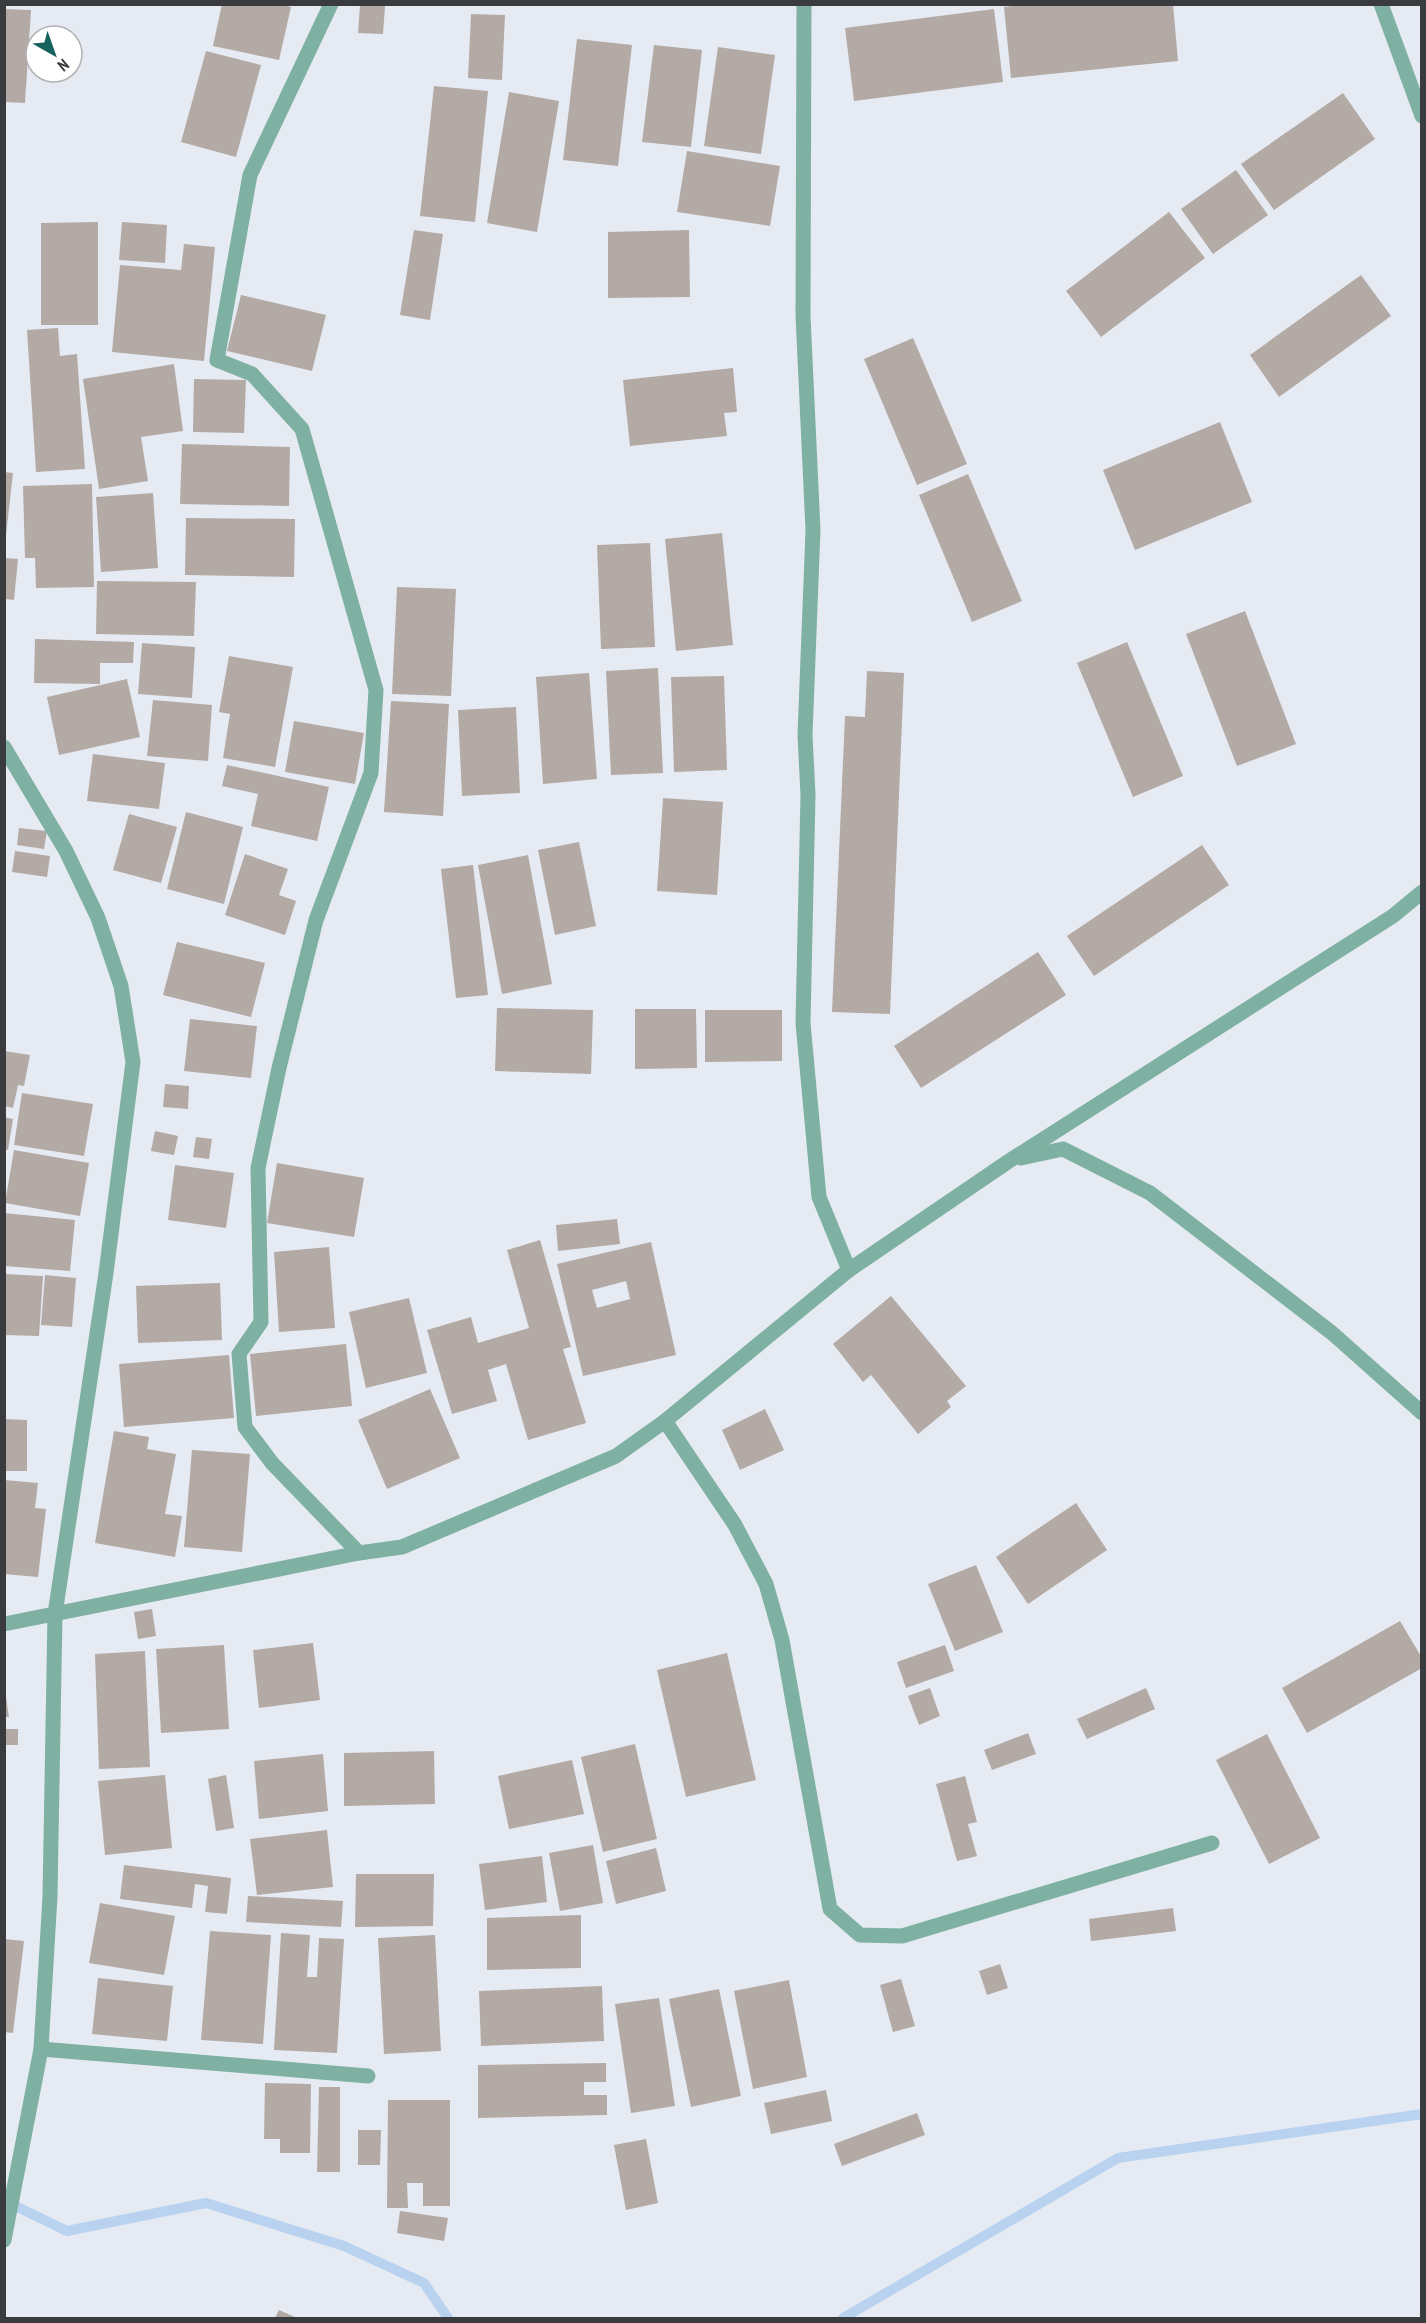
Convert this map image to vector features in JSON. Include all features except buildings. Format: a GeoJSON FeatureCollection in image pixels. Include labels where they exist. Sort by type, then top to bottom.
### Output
{"type":"FeatureCollection","features":[{"type":"Feature","properties":{"kind":"street"},"geometry":{"type":"LineString","coordinates":[[331,4],[250,175],[217,360],[252,374],[302,429],[376,690],[370,773],[316,920],[279,1068],[258,1168],[261,1322],[239,1354],[244,1427],[272,1463],[359,1553]]}},
{"type":"Feature","properties":{"kind":"street"},"geometry":{"type":"LineString","coordinates":[[804,4],[803,316],[813,530],[805,735],[808,795],[803,1023],[819,1197],[849,1270]]}},
{"type":"Feature","properties":{"kind":"street"},"geometry":{"type":"LineString","coordinates":[[1381,4],[1422,116]]}},
{"type":"Feature","properties":{"kind":"street"},"geometry":{"type":"LineString","coordinates":[[4,747],[66,852],[98,918],[121,986],[133,1062],[106,1273],[55,1614],[50,1896],[41,2049],[4,2240]]}},
{"type":"Feature","properties":{"kind":"street"},"geometry":{"type":"LineString","coordinates":[[4,1624],[359,1553],[402,1547],[616,1456],[665,1421],[849,1270],[1010,1161],[1393,916],[1422,892]]}},
{"type":"Feature","properties":{"kind":"street"},"geometry":{"type":"LineString","coordinates":[[1010,1161],[1063,1149],[1150,1193],[1332,1333],[1422,1413]]}},
{"type":"Feature","properties":{"kind":"street"},"geometry":{"type":"LineString","coordinates":[[665,1421],[735,1525],[766,1584],[782,1640],[830,1909],[860,1935],[902,1936],[1212,1843]]}},
{"type":"Feature","properties":{"kind":"street"},"geometry":{"type":"LineString","coordinates":[[41,2049],[368,2076]]}},
{"type":"Feature","properties":{"kind":"waterway"},"geometry":{"type":"LineString","coordinates":[[843,2318],[1118,2158],[1422,2114]]}},
{"type":"Feature","properties":{"kind":"waterway"},"geometry":{"type":"LineString","coordinates":[[5,2201],[67,2231],[206,2203],[344,2246],[424,2283],[448,2318]]}}]}
